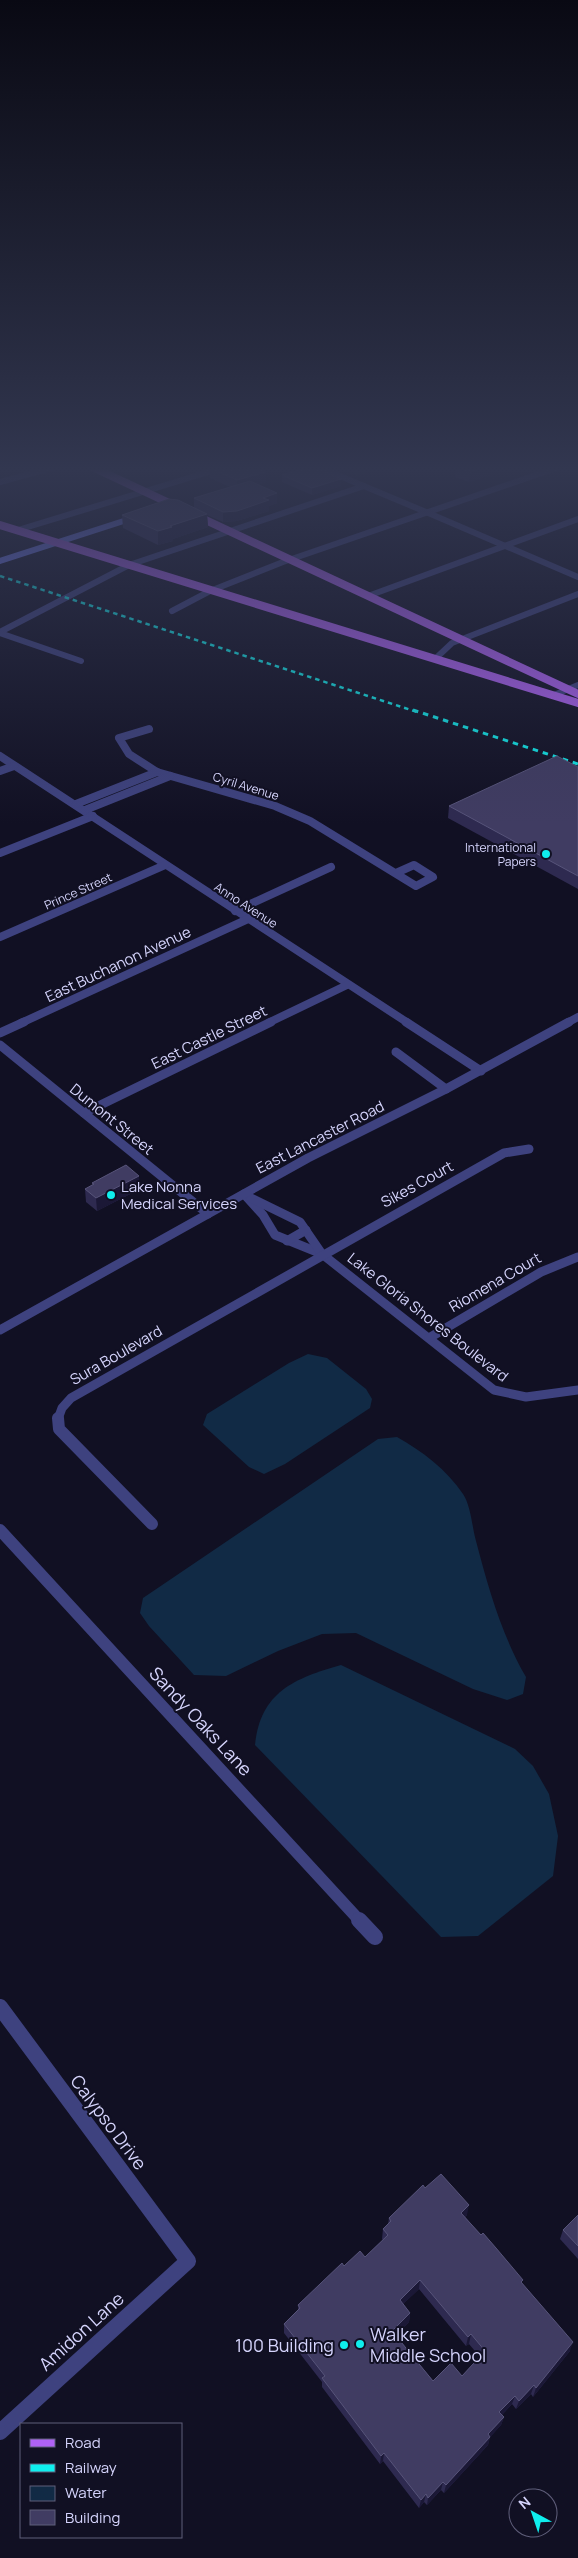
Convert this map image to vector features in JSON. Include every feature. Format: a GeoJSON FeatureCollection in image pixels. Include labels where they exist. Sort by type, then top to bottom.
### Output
{"type":"FeatureCollection","features":[{"type":"Feature","properties":{"kind":"main road"},"geometry":{"type":"LineString","coordinates":[[192,585],[578,703]]}},
{"type":"Feature","properties":{"kind":"main road"},"geometry":{"type":"LineString","coordinates":[[346,585],[578,694]]}},
{"type":"Feature","properties":{"kind":"street"},"geometry":{"type":"LineString","coordinates":[[0,633],[90,585]]}},
{"type":"Feature","properties":{"kind":"street"},"geometry":{"type":"LineString","coordinates":[[172,611],[224,585]]}},
{"type":"Feature","properties":{"kind":"street"},"geometry":{"type":"LineString","coordinates":[[368,596],[397,585]]}},
{"type":"Feature","properties":{"kind":"street"},"geometry":{"type":"LineString","coordinates":[[435,659],[452,643],[578,594]]}},
{"type":"Feature","properties":{"kind":"street"},"geometry":{"type":"LineString","coordinates":[[0,633],[81,661]]}},
{"type":"Feature","properties":{"kind":"street"},"geometry":{"type":"LineString","coordinates":[[554,696],[578,685]]}},
{"type":"Feature","properties":{"kind":"street","name":"Cyril Avenue"},"geometry":{"type":"LineString","coordinates":[[149,729],[119,738],[129,754],[157,772],[275,806],[310,821],[396,873]]}},
{"type":"Feature","properties":{"kind":"street","name":"Anno Avenue"},"geometry":{"type":"LineString","coordinates":[[0,756],[76,804],[346,985],[481,1071]]}},
{"type":"Feature","properties":{"kind":"street"},"geometry":{"type":"LineString","coordinates":[[0,771],[14,766]]}},
{"type":"Feature","properties":{"kind":"street"},"geometry":{"type":"LineString","coordinates":[[76,804],[157,772]]}},
{"type":"Feature","properties":{"kind":"street"},"geometry":{"type":"LineString","coordinates":[[85,810],[170,776]]}},
{"type":"Feature","properties":{"kind":"street"},"geometry":{"type":"LineString","coordinates":[[91,798],[102,803]]}},
{"type":"Feature","properties":{"kind":"street"},"geometry":{"type":"LineString","coordinates":[[0,853],[93,816]]}},
{"type":"Feature","properties":{"kind":"street","name":"Prince Street"},"geometry":{"type":"LineString","coordinates":[[0,937],[165,865]]}},
{"type":"Feature","properties":{"kind":"street"},"geometry":{"type":"LineString","coordinates":[[234,911],[331,867]]}},
{"type":"Feature","properties":{"kind":"street","name":"East Buchanon Avenue"},"geometry":{"type":"LineString","coordinates":[[0,1033],[248,920]]}},
{"type":"Feature","properties":{"kind":"street","name":"East Castle Street"},"geometry":{"type":"LineString","coordinates":[[84,1113],[346,985]]}},
{"type":"Feature","properties":{"kind":"street","name":"East Lancaster Road"},"geometry":{"type":"LineString","coordinates":[[0,1330],[350,1136],[446,1090],[578,1017]]}},
{"type":"Feature","properties":{"kind":"street","name":"Dumont Street"},"geometry":{"type":"LineString","coordinates":[[0,1045],[208,1214]]}},
{"type":"Feature","properties":{"kind":"street"},"geometry":{"type":"LineString","coordinates":[[396,1052],[446,1090]]}},
{"type":"Feature","properties":{"kind":"street","name":"Sikes Court"},"geometry":{"type":"LineString","coordinates":[[322,1254],[504,1153],[528,1149]]}},
{"type":"Feature","properties":{"kind":"street","name":"Lake Gloria Shores Boulevard"},"geometry":{"type":"LineString","coordinates":[[244,1194],[296,1219],[322,1254]]}},
{"type":"Feature","properties":{"kind":"street","name":"Lake Gloria Shores Boulevard"},"geometry":{"type":"LineString","coordinates":[[244,1194],[263,1215],[271,1232],[287,1241],[322,1254],[494,1390],[525,1398],[578,1390]]}},
{"type":"Feature","properties":{"kind":"street"},"geometry":{"type":"LineString","coordinates":[[287,1241],[306,1230]]}},
{"type":"Feature","properties":{"kind":"street","name":"Sura Boulevard"},"geometry":{"type":"LineString","coordinates":[[152,1524],[59,1429],[58,1415],[62,1407],[71,1398],[322,1254]]}},
{"type":"Feature","properties":{"kind":"street","name":"Riomena Court"},"geometry":{"type":"LineString","coordinates":[[429,1338],[540,1272],[578,1257]]}},
{"type":"Feature","properties":{"kind":"street","name":"Sandy Oaks Lane"},"geometry":{"type":"LineString","coordinates":[[0,1530],[374,1938]]}},
{"type":"Feature","properties":{"kind":"street","name":"Calypso Drive"},"geometry":{"type":"LineString","coordinates":[[0,2007],[188,2260]]}},
{"type":"Feature","properties":{"kind":"street","name":"Amidon Lane"},"geometry":{"type":"LineString","coordinates":[[0,2432],[188,2260]]}},
{"type":"Feature","properties":{"kind":"water"},"geometry":{"type":"Polygon","coordinates":[[[308,1354],[327,1358],[366,1389],[372,1399],[370,1408],[285,1464],[264,1474],[249,1467],[203,1425],[207,1414],[289,1363],[308,1354]]]}},
{"type":"Feature","properties":{"kind":"water"},"geometry":{"type":"Polygon","coordinates":[[[397,1437],[416,1448],[442,1469],[457,1485],[466,1499],[497,1611],[517,1661],[526,1677],[523,1694],[507,1700],[473,1689],[356,1633],[322,1634],[278,1651],[226,1676],[194,1675],[149,1626],[140,1613],[143,1598],[378,1439],[397,1437]]]}},
{"type":"Feature","properties":{"kind":"water"},"geometry":{"type":"Polygon","coordinates":[[[341,1665],[515,1749],[533,1766],[549,1794],[558,1836],[553,1876],[478,1936],[441,1937],[255,1745],[258,1727],[264,1712],[272,1700],[295,1682],[341,1665]]]}},
{"type":"Feature","properties":{"kind":"building","name":"International Papers"},"geometry":{"type":"Polygon","coordinates":[[[557,756],[578,767],[578,876],[449,806],[557,756]]]}},
{"type":"Feature","properties":{"kind":"building"},"geometry":{"type":"Polygon","coordinates":[[[126,1165],[139,1176],[96,1198],[85,1189],[94,1184],[92,1183],[126,1165]]]}},
{"type":"Feature","properties":{"kind":"building","name":"100 Building"},"geometry":{"type":"Polygon","coordinates":[[[441,2174],[469,2205],[461,2213],[481,2235],[483,2233],[523,2280],[521,2282],[573,2342],[536,2388],[534,2385],[519,2401],[515,2396],[499,2412],[504,2417],[488,2434],[490,2437],[446,2485],[443,2482],[428,2498],[426,2494],[421,2500],[384,2453],[381,2456],[322,2378],[325,2376],[284,2324],[300,2308],[298,2305],[342,2263],[344,2266],[360,2251],[365,2257],[388,2235],[383,2229],[391,2221],[389,2218],[423,2185],[425,2188],[441,2174]],[[420,2280],[400,2300],[410,2313],[392,2331],[433,2381],[451,2363],[462,2376],[485,2351],[471,2334],[468,2337],[420,2280]]]}},
{"type":"Feature","properties":{"kind":"building"},"geometry":{"type":"Polygon","coordinates":[[[578,2215],[578,2246],[563,2230],[578,2215]]]}},
{"type":"Feature","properties":{"kind":"railway"},"geometry":{"type":"LineString","coordinates":[[29,585],[417,712]]}},
{"type":"Feature","properties":{"kind":"railway"},"geometry":{"type":"LineString","coordinates":[[413,710],[578,764]]}},
{"type":"Feature","properties":{"kind":"place","name":"International Papers"},"geometry":{"type":"Point","coordinates":[546,854]}},
{"type":"Feature","properties":{"kind":"place","name":"Lake Nonna Medical Services"},"geometry":{"type":"Point","coordinates":[111,1195]}},
{"type":"Feature","properties":{"kind":"place","name":"Walker Middle School"},"geometry":{"type":"Point","coordinates":[360,2344]}},
{"type":"Feature","properties":{"kind":"place","name":"100 Building"},"geometry":{"type":"Point","coordinates":[344,2345]}}]}
